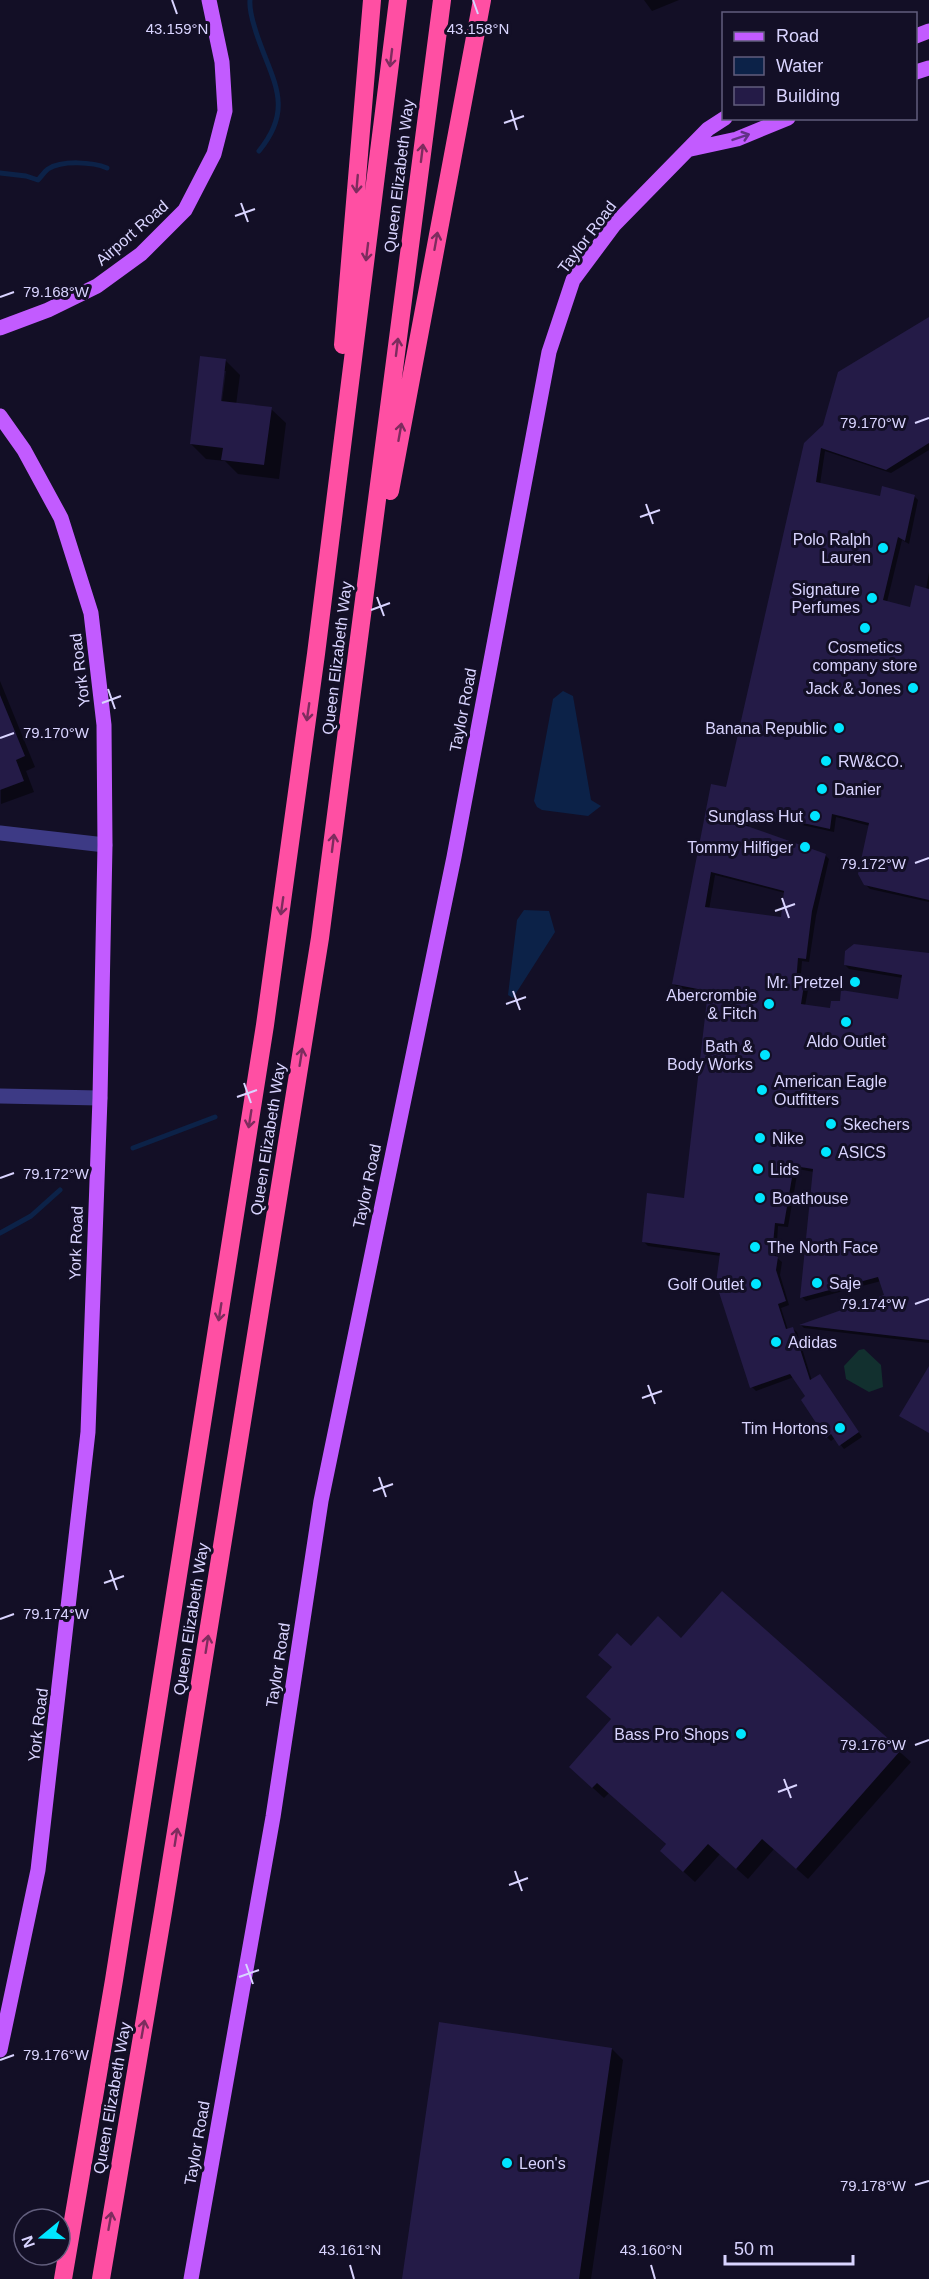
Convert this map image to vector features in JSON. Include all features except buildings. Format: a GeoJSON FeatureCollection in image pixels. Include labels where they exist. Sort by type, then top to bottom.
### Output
{"type":"FeatureCollection","features":[{"type":"Feature","properties":{"kind":"highway"},"geometry":{"type":"LineString","coordinates":[[316,654],[372,0]]}},
{"type":"Feature","properties":{"kind":"highway","name":"Queen Elizabeth Way"},"geometry":{"type":"LineString","coordinates":[[63,2279],[114,1980],[266,1025],[316,654],[398,0]]}},
{"type":"Feature","properties":{"kind":"highway","name":"Queen Elizabeth Way"},"geometry":{"type":"LineString","coordinates":[[101,2279],[165,1900],[319,950],[442,0]]}},
{"type":"Feature","properties":{"kind":"highway"},"geometry":{"type":"LineString","coordinates":[[352,696],[482,0]]}},
{"type":"Feature","properties":{"kind":"main road","name":"Airport Road"},"geometry":{"type":"LineString","coordinates":[[0,328],[48,310],[97,286],[141,254],[185,210],[214,154],[225,111],[222,62],[209,0]]}},
{"type":"Feature","properties":{"kind":"main road","name":"Taylor Road"},"geometry":{"type":"LineString","coordinates":[[191,2279],[273,1817],[321,1501],[453,857],[549,352],[573,280],[614,225],[691,149],[708,129],[722,120]]}},
{"type":"Feature","properties":{"kind":"main road"},"geometry":{"type":"LineString","coordinates":[[691,149],[737,139],[783,120]]}},
{"type":"Feature","properties":{"kind":"main road","name":"York Road"},"geometry":{"type":"LineString","coordinates":[[0,416],[24,450],[61,518],[91,613],[104,725],[105,845],[100,1098],[86,1455],[38,1870],[0,2050]]}},
{"type":"Feature","properties":{"kind":"street"},"geometry":{"type":"LineString","coordinates":[[0,833],[105,845]]}},
{"type":"Feature","properties":{"kind":"street"},"geometry":{"type":"LineString","coordinates":[[0,1096],[100,1098]]}},
{"type":"Feature","properties":{"kind":"green space"},"geometry":{"type":"Polygon","coordinates":[[[864,1349],[881,1365],[883,1387],[869,1392],[846,1379],[844,1366],[859,1350],[864,1349]]]}},
{"type":"Feature","properties":{"kind":"water"},"geometry":{"type":"Polygon","coordinates":[[[563,691],[573,696],[591,800],[601,806],[588,816],[542,810],[534,801],[553,699],[563,691]]]}},
{"type":"Feature","properties":{"kind":"water"},"geometry":{"type":"Polygon","coordinates":[[[524,910],[549,911],[555,932],[513,998],[508,995],[517,920],[524,910]]]}},
{"type":"Feature","properties":{"kind":"waterway"},"geometry":{"type":"LineString","coordinates":[[250,0],[253,20],[277,92],[278,106],[270,135],[259,151]]}},
{"type":"Feature","properties":{"kind":"waterway"},"geometry":{"type":"LineString","coordinates":[[0,173],[38,180],[48,169],[61,164],[86,163],[107,168]]}},
{"type":"Feature","properties":{"kind":"waterway"},"geometry":{"type":"LineString","coordinates":[[133,1148],[215,1117]]}},
{"type":"Feature","properties":{"kind":"waterway"},"geometry":{"type":"LineString","coordinates":[[0,1233],[31,1216],[60,1190]]}},
{"type":"Feature","properties":{"kind":"place","name":"Polo Ralph Lauren"},"geometry":{"type":"Point","coordinates":[883,548]}},
{"type":"Feature","properties":{"kind":"place","name":"Signature Perfumes"},"geometry":{"type":"Point","coordinates":[872,598]}},
{"type":"Feature","properties":{"kind":"place","name":"Cosmetics company store"},"geometry":{"type":"Point","coordinates":[865,628]}},
{"type":"Feature","properties":{"kind":"place","name":"Jack & Jones"},"geometry":{"type":"Point","coordinates":[913,688]}},
{"type":"Feature","properties":{"kind":"place","name":"Banana Republic"},"geometry":{"type":"Point","coordinates":[839,728]}},
{"type":"Feature","properties":{"kind":"place","name":"RW&CO."},"geometry":{"type":"Point","coordinates":[826,761]}},
{"type":"Feature","properties":{"kind":"place","name":"Danier"},"geometry":{"type":"Point","coordinates":[822,789]}},
{"type":"Feature","properties":{"kind":"place","name":"Sunglass Hut"},"geometry":{"type":"Point","coordinates":[815,816]}},
{"type":"Feature","properties":{"kind":"place","name":"Tommy Hilfiger"},"geometry":{"type":"Point","coordinates":[805,847]}},
{"type":"Feature","properties":{"kind":"place","name":"Mr. Pretzel"},"geometry":{"type":"Point","coordinates":[855,982]}},
{"type":"Feature","properties":{"kind":"place","name":"Abercrombie & Fitch"},"geometry":{"type":"Point","coordinates":[769,1004]}},
{"type":"Feature","properties":{"kind":"place","name":"Aldo Outlet"},"geometry":{"type":"Point","coordinates":[846,1022]}},
{"type":"Feature","properties":{"kind":"place","name":"Bath & Body Works"},"geometry":{"type":"Point","coordinates":[765,1055]}},
{"type":"Feature","properties":{"kind":"place","name":"American Eagle Outfitters"},"geometry":{"type":"Point","coordinates":[762,1090]}},
{"type":"Feature","properties":{"kind":"place","name":"Skechers"},"geometry":{"type":"Point","coordinates":[831,1124]}},
{"type":"Feature","properties":{"kind":"place","name":"Nike"},"geometry":{"type":"Point","coordinates":[760,1138]}},
{"type":"Feature","properties":{"kind":"place","name":"ASICS"},"geometry":{"type":"Point","coordinates":[826,1152]}},
{"type":"Feature","properties":{"kind":"place","name":"Lids"},"geometry":{"type":"Point","coordinates":[758,1169]}},
{"type":"Feature","properties":{"kind":"place","name":"Boathouse"},"geometry":{"type":"Point","coordinates":[760,1198]}},
{"type":"Feature","properties":{"kind":"place","name":"The North Face"},"geometry":{"type":"Point","coordinates":[755,1247]}},
{"type":"Feature","properties":{"kind":"place","name":"Saje"},"geometry":{"type":"Point","coordinates":[817,1283]}},
{"type":"Feature","properties":{"kind":"place","name":"Golf Outlet"},"geometry":{"type":"Point","coordinates":[756,1284]}},
{"type":"Feature","properties":{"kind":"place","name":"Adidas"},"geometry":{"type":"Point","coordinates":[776,1342]}},
{"type":"Feature","properties":{"kind":"place","name":"Tim Hortons"},"geometry":{"type":"Point","coordinates":[840,1428]}},
{"type":"Feature","properties":{"kind":"place","name":"Bass Pro Shops"},"geometry":{"type":"Point","coordinates":[741,1734]}},
{"type":"Feature","properties":{"kind":"place","name":"Leon's"},"geometry":{"type":"Point","coordinates":[507,2163]}}]}
